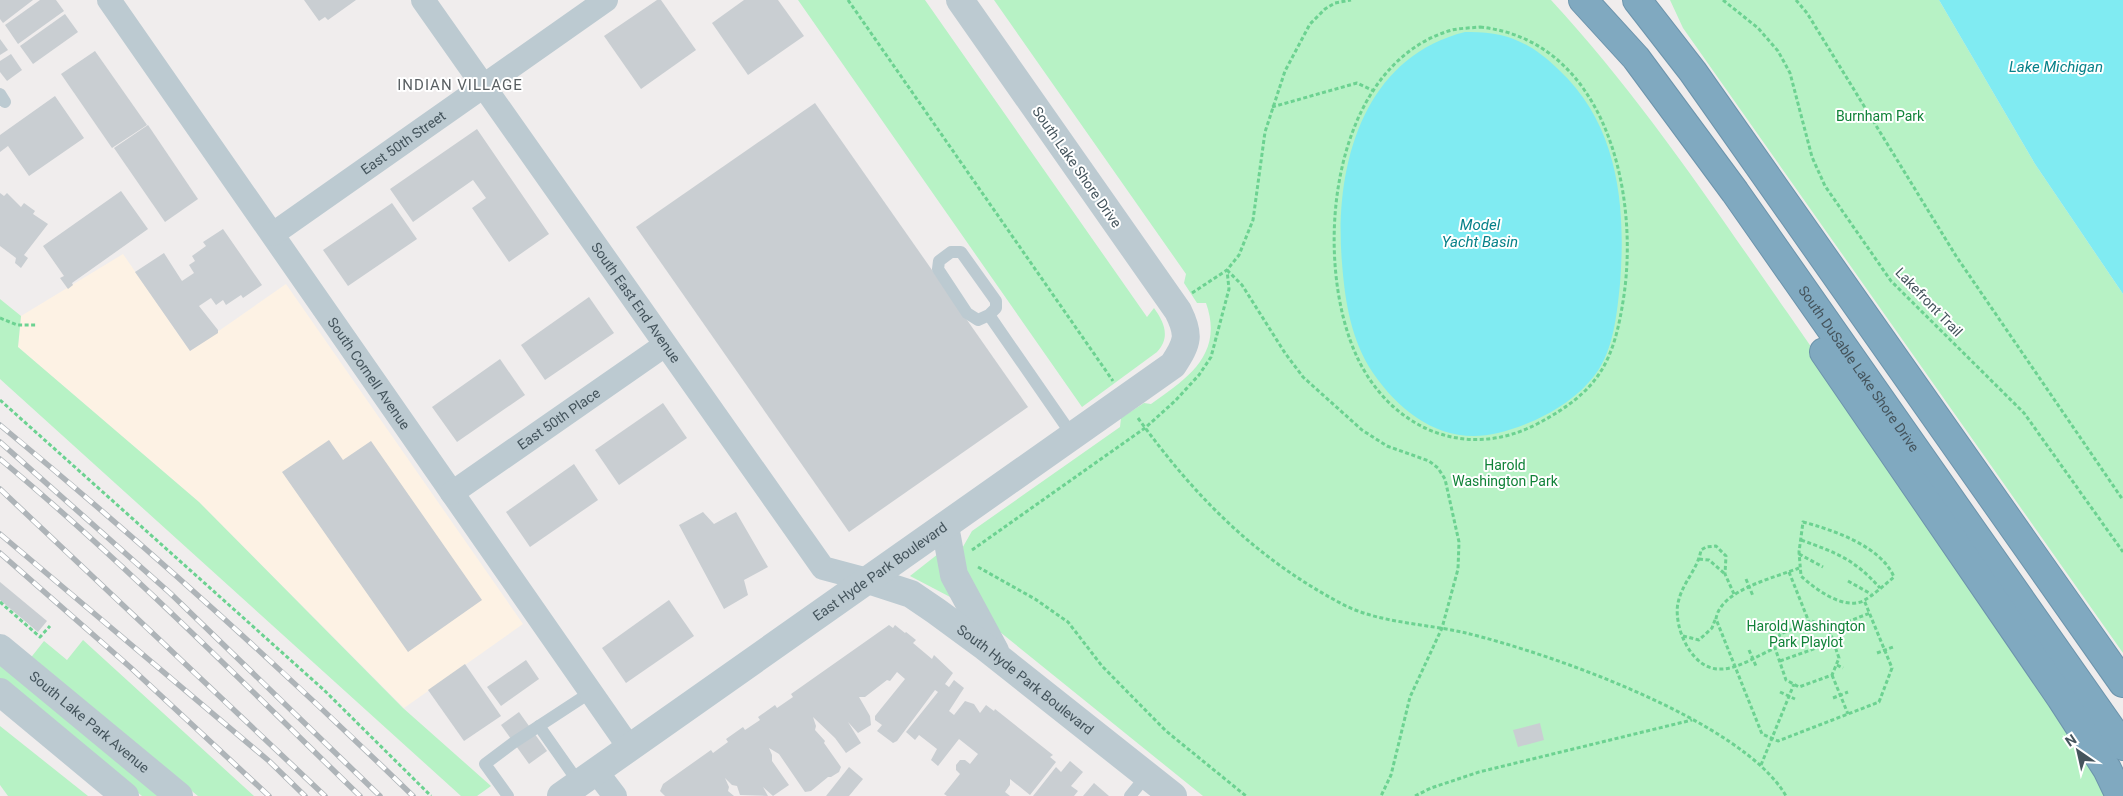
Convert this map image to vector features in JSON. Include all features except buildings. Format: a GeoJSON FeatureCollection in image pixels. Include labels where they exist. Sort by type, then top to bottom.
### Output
{"type":"FeatureCollection","features":[{"type":"Feature","properties":{"kind":"highway","name":"South DuSable Lake Shore Drive"},"geometry":{"type":"LineString","coordinates":[[1583,0],[1636,58],[1735,192],[2123,746]]}},
{"type":"Feature","properties":{"kind":"highway"},"geometry":{"type":"LineString","coordinates":[[1637,0],[1693,72],[2123,683]]}},
{"type":"Feature","properties":{"kind":"highway"},"geometry":{"type":"LineString","coordinates":[[1735,192],[1758,256],[2061,698],[2107,769],[2120,796]]}},
{"type":"Feature","properties":{"kind":"street","name":"South Cornell Avenue"},"geometry":{"type":"LineString","coordinates":[[109,0],[628,747]]}},
{"type":"Feature","properties":{"kind":"street","name":"South East End Avenue"},"geometry":{"type":"LineString","coordinates":[[423,0],[823,568],[868,580]]}},
{"type":"Feature","properties":{"kind":"street","name":"East 50th Street"},"geometry":{"type":"LineString","coordinates":[[273,234],[606,0]]}},
{"type":"Feature","properties":{"kind":"street","name":"South Lake Shore Drive"},"geometry":{"type":"LineString","coordinates":[[960,0],[1178,311],[1187,328],[1187,336]]}},
{"type":"Feature","properties":{"kind":"street","name":"East Hyde Park Boulevard"},"geometry":{"type":"LineString","coordinates":[[579,783],[1173,364],[1182,351],[1187,336]]}},
{"type":"Feature","properties":{"kind":"street","name":"East 50th Place"},"geometry":{"type":"LineString","coordinates":[[452,493],[665,345]]}},
{"type":"Feature","properties":{"kind":"street"},"geometry":{"type":"LineString","coordinates":[[945,526],[954,575],[1000,658]]}},
{"type":"Feature","properties":{"kind":"street","name":"South Hyde Park Boulevard"},"geometry":{"type":"LineString","coordinates":[[868,580],[910,594],[1000,658],[1173,796]]}},
{"type":"Feature","properties":{"kind":"street","name":"South Lake Park Avenue"},"geometry":{"type":"LineString","coordinates":[[0,648],[179,796]]}},
{"type":"Feature","properties":{"kind":"street"},"geometry":{"type":"LineString","coordinates":[[0,692],[125,796]]}},
{"type":"Feature","properties":{"kind":"street"},"geometry":{"type":"LineString","coordinates":[[579,783],[615,796]]}},
{"type":"Feature","properties":{"kind":"lane"},"geometry":{"type":"LineString","coordinates":[[951,252],[961,252],[996,301],[996,308],[989,315],[978,320],[967,313],[938,269],[939,261],[951,252]]}},
{"type":"Feature","properties":{"kind":"lane"},"geometry":{"type":"LineString","coordinates":[[989,315],[1072,435]]}},
{"type":"Feature","properties":{"kind":"lane"},"geometry":{"type":"LineString","coordinates":[[508,796],[485,764],[591,692]]}},
{"type":"Feature","properties":{"kind":"lane"},"geometry":{"type":"LineString","coordinates":[[539,726],[579,783]]}},
{"type":"Feature","properties":{"kind":"lane"},"geometry":{"type":"LineString","coordinates":[[1130,796],[1147,775]]}},
{"type":"Feature","properties":{"kind":"path"},"geometry":{"type":"LineString","coordinates":[[848,0],[1114,384]]}},
{"type":"Feature","properties":{"kind":"path"},"geometry":{"type":"LineString","coordinates":[[1191,294],[1227,270],[1239,255],[1253,220],[1265,132],[1272,107],[1285,71],[1310,24],[1324,8],[1334,2],[1351,0]]}},
{"type":"Feature","properties":{"kind":"path","name":"Lakefront Trail"},"geometry":{"type":"LineString","coordinates":[[1723,0],[1758,28],[1778,51],[1790,73],[1812,157],[1825,186],[1891,281],[2024,413],[2123,552]]}},
{"type":"Feature","properties":{"kind":"path"},"geometry":{"type":"LineString","coordinates":[[1796,0],[1807,13],[1956,256],[2123,500]]}},
{"type":"Feature","properties":{"kind":"path"},"geometry":{"type":"LineString","coordinates":[[1480,27],[1505,30],[1546,51],[1565,67],[1592,100],[1604,123],[1614,150],[1626,210],[1625,286],[1620,319],[1612,350],[1600,376],[1581,396],[1555,414],[1527,429],[1498,438],[1476,441],[1448,437],[1422,428],[1397,409],[1377,388],[1358,360],[1346,327],[1338,290],[1334,238],[1338,189],[1346,146],[1358,118],[1374,91],[1406,56],[1429,40],[1453,30],[1480,27]]}},
{"type":"Feature","properties":{"kind":"path"},"geometry":{"type":"LineString","coordinates":[[1272,107],[1356,83],[1374,91]]}},
{"type":"Feature","properties":{"kind":"path"},"geometry":{"type":"LineString","coordinates":[[1227,270],[1242,284],[1285,353],[1304,377],[1362,430],[1387,446],[1429,462],[1438,468],[1445,479],[1459,542],[1458,569],[1442,628],[1410,697],[1391,775],[1381,796]]}},
{"type":"Feature","properties":{"kind":"path"},"geometry":{"type":"LineString","coordinates":[[0,318],[17,325],[37,325]]}},
{"type":"Feature","properties":{"kind":"path"},"geometry":{"type":"LineString","coordinates":[[0,400],[324,690],[430,796]]}},
{"type":"Feature","properties":{"kind":"path"},"geometry":{"type":"LineString","coordinates":[[1146,428],[1200,497],[1236,532],[1275,562],[1347,606],[1397,621],[1442,628],[1507,643],[1645,695],[1693,719],[1744,751],[1761,765],[1786,796]]}},
{"type":"Feature","properties":{"kind":"path"},"geometry":{"type":"LineString","coordinates":[[1803,522],[1832,530],[1858,542],[1880,559],[1894,577],[1864,600],[1847,603],[1825,593],[1801,576],[1799,554],[1803,522]]}},
{"type":"Feature","properties":{"kind":"path"},"geometry":{"type":"LineString","coordinates":[[1800,540],[1854,562],[1880,588]]}},
{"type":"Feature","properties":{"kind":"path"},"geometry":{"type":"LineString","coordinates":[[1725,574],[1726,556],[1716,546],[1706,547],[1701,550],[1700,558],[1681,590],[1677,605],[1679,626],[1696,659],[1708,666],[1721,670],[1775,648]]}},
{"type":"Feature","properties":{"kind":"path"},"geometry":{"type":"LineString","coordinates":[[1799,554],[1822,567]]}},
{"type":"Feature","properties":{"kind":"path"},"geometry":{"type":"LineString","coordinates":[[1700,558],[1708,560],[1725,574],[1734,594]]}},
{"type":"Feature","properties":{"kind":"path"},"geometry":{"type":"LineString","coordinates":[[976,566],[1035,599],[1068,622],[1102,666],[1166,731],[1246,796]]}},
{"type":"Feature","properties":{"kind":"path"},"geometry":{"type":"LineString","coordinates":[[1683,636],[1699,640],[1712,628],[1717,610],[1734,594],[1799,568]]}},
{"type":"Feature","properties":{"kind":"path"},"geometry":{"type":"LineString","coordinates":[[1789,572],[1809,622]]}},
{"type":"Feature","properties":{"kind":"path"},"geometry":{"type":"LineString","coordinates":[[1746,579],[1753,596]]}},
{"type":"Feature","properties":{"kind":"path"},"geometry":{"type":"LineString","coordinates":[[1848,582],[1871,594]]}},
{"type":"Feature","properties":{"kind":"path"},"geometry":{"type":"LineString","coordinates":[[1825,593],[1828,587]]}},
{"type":"Feature","properties":{"kind":"path"},"geometry":{"type":"LineString","coordinates":[[1716,619],[1762,734],[1778,741],[1879,702],[1892,668],[1864,600]]}},
{"type":"Feature","properties":{"kind":"path"},"geometry":{"type":"LineString","coordinates":[[0,602],[40,637],[50,626]]}},
{"type":"Feature","properties":{"kind":"path"},"geometry":{"type":"LineString","coordinates":[[1829,629],[1870,613]]}},
{"type":"Feature","properties":{"kind":"path"},"geometry":{"type":"LineString","coordinates":[[1812,621],[1829,629],[1839,658],[1832,675],[1799,687],[1786,680],[1775,648],[1780,634],[1812,621]]}},
{"type":"Feature","properties":{"kind":"path"},"geometry":{"type":"LineString","coordinates":[[1769,637],[1777,641]]}},
{"type":"Feature","properties":{"kind":"path"},"geometry":{"type":"LineString","coordinates":[[1780,661],[1834,642]]}},
{"type":"Feature","properties":{"kind":"path"},"geometry":{"type":"LineString","coordinates":[[1877,654],[1893,647]]}},
{"type":"Feature","properties":{"kind":"path"},"geometry":{"type":"LineString","coordinates":[[1749,650],[1756,666]]}},
{"type":"Feature","properties":{"kind":"path"},"geometry":{"type":"LineString","coordinates":[[1837,666],[1844,668]]}},
{"type":"Feature","properties":{"kind":"path"},"geometry":{"type":"LineString","coordinates":[[1832,675],[1848,714]]}},
{"type":"Feature","properties":{"kind":"path"},"geometry":{"type":"LineString","coordinates":[[1761,765],[1794,684]]}},
{"type":"Feature","properties":{"kind":"path"},"geometry":{"type":"LineString","coordinates":[[1780,692],[1796,699]]}},
{"type":"Feature","properties":{"kind":"path"},"geometry":{"type":"LineString","coordinates":[[1832,698],[1848,692]]}},
{"type":"Feature","properties":{"kind":"path"},"geometry":{"type":"LineString","coordinates":[[1414,796],[1431,788],[1479,772],[1693,719]]}},
{"type":"Feature","properties":{"kind":"shaded area"},"geometry":{"type":"Polygon","coordinates":[[[123,254],[190,351],[286,284],[523,624],[404,708],[199,502],[18,347],[21,316],[123,254]]]}},
{"type":"Feature","properties":{"kind":"green space"},"geometry":{"type":"Polygon","coordinates":[[[798,0],[925,0],[1147,317],[1154,308],[1158,313],[1165,335],[1164,341],[1157,352],[1082,407],[798,0]]]}},
{"type":"Feature","properties":{"kind":"green space","name":"Harold Washington Park"},"geometry":{"type":"Polygon","coordinates":[[[994,0],[1551,0],[1615,74],[1703,192],[1911,493],[2113,796],[1203,796],[1000,632],[961,570],[960,552],[972,531],[1120,427],[1121,418],[1144,403],[1151,404],[1178,384],[1199,363],[1206,351],[1210,337],[1210,321],[1206,303],[1197,303],[1184,283],[1186,274],[994,0]]]}},
{"type":"Feature","properties":{"kind":"green space","name":"Burnham Park"},"geometry":{"type":"Polygon","coordinates":[[[1670,0],[1939,0],[2035,164],[2123,294],[2123,653],[1683,28],[1670,0]]]}},
{"type":"Feature","properties":{"kind":"green space"},"geometry":{"type":"Polygon","coordinates":[[[0,299],[21,316],[18,347],[199,502],[403,708],[491,786],[477,796],[461,796],[0,379],[0,299]]]}},
{"type":"Feature","properties":{"kind":"green space"},"geometry":{"type":"Polygon","coordinates":[[[938,554],[954,599],[910,576],[938,554]]]}},
{"type":"Feature","properties":{"kind":"green space"},"geometry":{"type":"Polygon","coordinates":[[[83,640],[254,796],[198,796],[29,660],[44,641],[67,660],[83,640]]]}},
{"type":"Feature","properties":{"kind":"green space"},"geometry":{"type":"Polygon","coordinates":[[[0,662],[164,796],[142,796],[0,680],[0,662]]]}},
{"type":"Feature","properties":{"kind":"green space"},"geometry":{"type":"Polygon","coordinates":[[[0,726],[88,796],[8,796],[0,785],[0,726]]]}},
{"type":"Feature","properties":{"kind":"water","name":"Lake Michigan"},"geometry":{"type":"Polygon","coordinates":[[[1939,0],[2123,0],[2123,294],[2035,164],[1939,0]]]}},
{"type":"Feature","properties":{"kind":"water","name":"Model Yacht Basin"},"geometry":{"type":"Polygon","coordinates":[[[1465,32],[1505,36],[1527,45],[1548,60],[1579,92],[1595,116],[1606,142],[1614,169],[1619,197],[1621,226],[1622,255],[1616,317],[1608,350],[1599,369],[1580,392],[1555,410],[1512,429],[1479,436],[1460,435],[1426,424],[1397,402],[1373,373],[1359,347],[1350,320],[1342,263],[1343,191],[1350,155],[1362,122],[1378,92],[1401,66],[1430,46],[1465,32]]]}},
{"type":"Feature","properties":{"kind":"railway"},"geometry":{"type":"LineString","coordinates":[[0,425],[210,606],[413,796]]}},
{"type":"Feature","properties":{"kind":"railway"},"geometry":{"type":"LineString","coordinates":[[0,442],[170,593],[380,796]]}},
{"type":"Feature","properties":{"kind":"railway"},"geometry":{"type":"LineString","coordinates":[[0,459],[138,582],[360,796]]}},
{"type":"Feature","properties":{"kind":"railway"},"geometry":{"type":"LineString","coordinates":[[0,489],[325,796]]}},
{"type":"Feature","properties":{"kind":"railway"},"geometry":{"type":"LineString","coordinates":[[0,534],[269,761],[305,796]]}},
{"type":"Feature","properties":{"kind":"railway"},"geometry":{"type":"LineString","coordinates":[[0,553],[130,667],[269,796]]}},
{"type":"Feature","properties":{"kind":"district","name":"INDIAN VILLAGE"},"geometry":{"type":"Point","coordinates":[460,85]}},
{"type":"Feature","properties":{"kind":"park label","name":"Harold Washington Park Playlot"},"geometry":{"type":"Point","coordinates":[1806,634]}}]}
